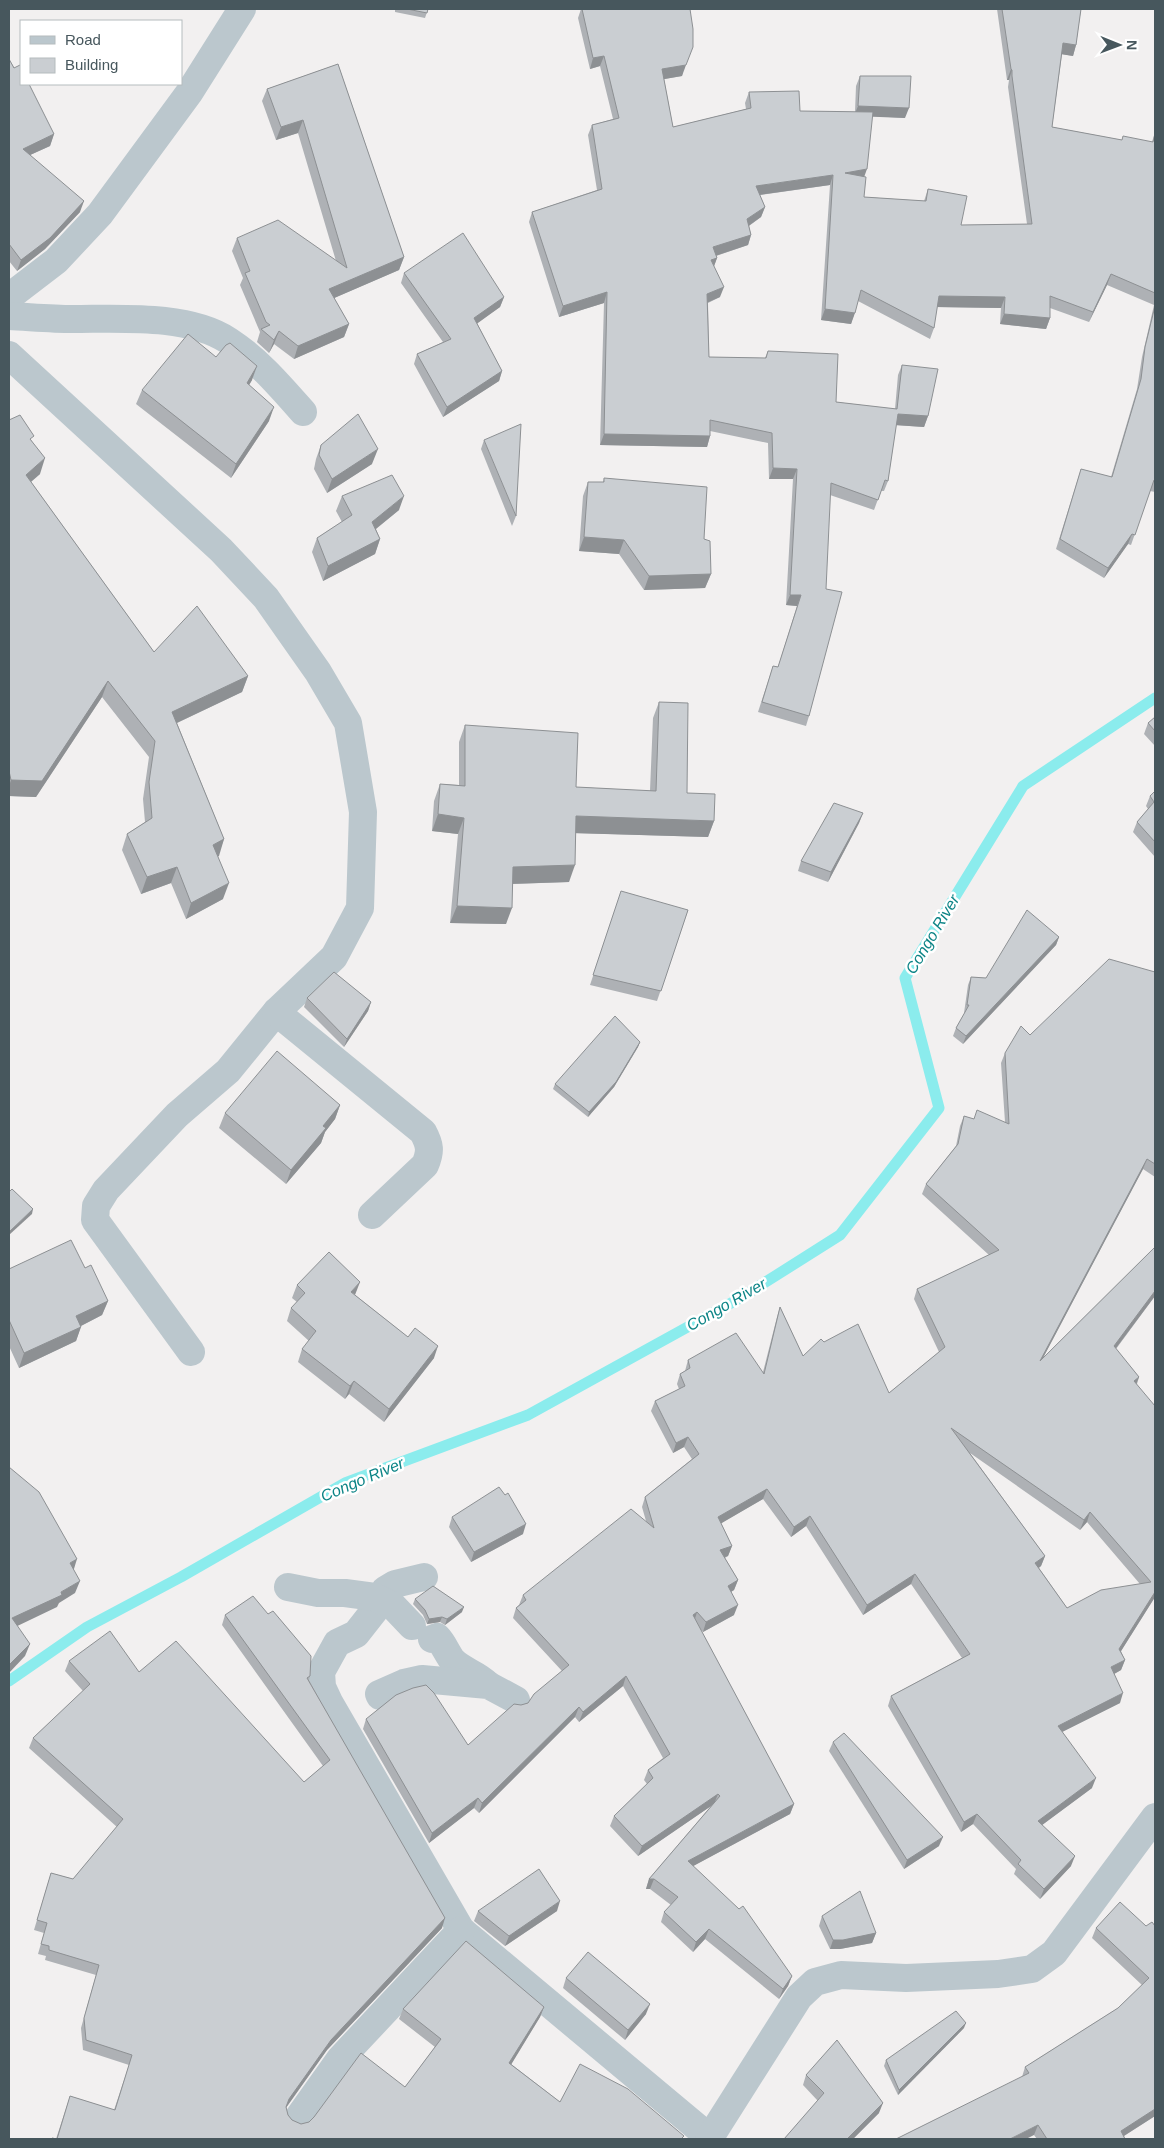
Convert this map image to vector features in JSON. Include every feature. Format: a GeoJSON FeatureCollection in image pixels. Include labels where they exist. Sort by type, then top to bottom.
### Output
{"type":"FeatureCollection","features":[{"type":"Feature","properties":{"kind":"street"},"geometry":{"type":"LineString","coordinates":[[9,297],[56,261],[100,214],[190,94],[242,9]]}},
{"type":"Feature","properties":{"kind":"street"},"geometry":{"type":"LineString","coordinates":[[9,316],[158,320],[209,330],[229,340],[263,368],[303,412]]}},
{"type":"Feature","properties":{"kind":"street"},"geometry":{"type":"LineString","coordinates":[[9,354],[221,550],[266,598],[318,672],[348,723],[363,812],[360,908],[334,957],[276,1012],[228,1071],[176,1115],[106,1190],[96,1206],[95,1220],[191,1352]]}},
{"type":"Feature","properties":{"kind":"street"},"geometry":{"type":"LineString","coordinates":[[276,1012],[423,1132],[430,1145],[429,1156],[425,1165],[372,1215]]}},
{"type":"Feature","properties":{"kind":"street"},"geometry":{"type":"LineString","coordinates":[[424,1577],[395,1584],[385,1590],[378,1606],[356,1634],[337,1643],[321,1672],[322,1686],[461,1930],[710,2139],[799,1997],[815,1982],[841,1975],[906,1978],[998,1974],[1032,1969],[1054,1953],[1155,1817]]}},
{"type":"Feature","properties":{"kind":"street"},"geometry":{"type":"LineString","coordinates":[[288,1587],[318,1593],[345,1593],[375,1597],[393,1606],[422,1633],[437,1636],[445,1645],[452,1659],[462,1668],[516,1700]]}},
{"type":"Feature","properties":{"kind":"street"},"geometry":{"type":"LineString","coordinates":[[380,1696],[379,1694],[404,1683],[422,1679],[488,1685]]}},
{"type":"Feature","properties":{"kind":"street"},"geometry":{"type":"LineString","coordinates":[[298,2118],[340,2059],[461,1930]]}},
{"type":"Feature","properties":{"kind":"building"},"geometry":{"type":"Polygon","coordinates":[[[407,9],[428,9],[427,13],[407,9]]]}},
{"type":"Feature","properties":{"kind":"building"},"geometry":{"type":"Polygon","coordinates":[[[582,9],[690,9],[693,47],[686,65],[662,69],[673,127],[751,108],[749,92],[799,91],[800,111],[873,112],[867,169],[845,173],[866,177],[864,197],[926,201],[928,189],[967,196],[961,225],[1032,224],[1002,9],[1081,9],[1076,45],[1063,43],[1052,127],[1122,140],[1123,136],[1153,142],[1155,134],[1155,293],[1111,274],[1093,312],[1050,296],[1050,318],[1004,314],[1005,297],[939,296],[934,328],[861,290],[855,313],[825,309],[833,175],[756,186],[765,207],[747,219],[751,235],[713,247],[717,258],[711,260],[724,287],[707,294],[709,357],[766,358],[768,351],[838,354],[836,402],[897,409],[902,365],[938,369],[928,416],[898,414],[888,481],[885,480],[878,500],[831,483],[826,589],[842,592],[809,716],[762,702],[773,666],[778,667],[801,595],[790,595],[797,469],[773,468],[772,433],[710,420],[710,436],[604,434],[607,292],[563,306],[532,212],[602,189],[592,125],[619,118],[604,56],[593,58],[582,9]]]}},
{"type":"Feature","properties":{"kind":"building"},"geometry":{"type":"Polygon","coordinates":[[[9,59],[14,68],[20,65],[20,85],[30,85],[54,134],[23,149],[84,201],[50,238],[21,260],[9,244],[9,59]]]}},
{"type":"Feature","properties":{"kind":"building"},"geometry":{"type":"Polygon","coordinates":[[[338,64],[404,257],[329,289],[349,324],[298,346],[279,331],[274,340],[261,329],[270,325],[266,322],[245,273],[250,271],[237,238],[278,220],[347,268],[303,120],[281,127],[267,89],[338,64]]]}},
{"type":"Feature","properties":{"kind":"building"},"geometry":{"type":"Polygon","coordinates":[[[860,76],[911,76],[909,108],[858,106],[860,76]]]}},
{"type":"Feature","properties":{"kind":"building"},"geometry":{"type":"Polygon","coordinates":[[[463,233],[504,297],[474,318],[502,371],[447,407],[417,354],[451,339],[404,273],[463,233]]]}},
{"type":"Feature","properties":{"kind":"building"},"geometry":{"type":"Polygon","coordinates":[[[1155,306],[1155,481],[1135,535],[1132,534],[1108,568],[1060,539],[1081,469],[1112,477],[1141,379],[1145,347],[1155,306]]]}},
{"type":"Feature","properties":{"kind":"building"},"geometry":{"type":"Polygon","coordinates":[[[188,334],[216,357],[230,343],[257,366],[247,383],[274,407],[236,464],[142,390],[188,334]]]}},
{"type":"Feature","properties":{"kind":"building"},"geometry":{"type":"Polygon","coordinates":[[[358,414],[378,449],[332,479],[319,455],[321,445],[358,414]]]}},
{"type":"Feature","properties":{"kind":"building"},"geometry":{"type":"Polygon","coordinates":[[[20,415],[34,436],[30,439],[45,458],[26,475],[154,652],[197,606],[248,676],[172,712],[224,839],[213,845],[229,883],[191,903],[177,867],[147,877],[127,834],[152,818],[149,782],[155,741],[108,681],[42,781],[11,780],[9,771],[9,420],[20,415]]]}},
{"type":"Feature","properties":{"kind":"building"},"geometry":{"type":"Polygon","coordinates":[[[521,424],[516,516],[484,440],[521,424]]]}},
{"type":"Feature","properties":{"kind":"building"},"geometry":{"type":"Polygon","coordinates":[[[392,475],[404,496],[372,522],[380,539],[328,566],[317,538],[352,515],[342,496],[392,475]]]}},
{"type":"Feature","properties":{"kind":"building"},"geometry":{"type":"Polygon","coordinates":[[[604,478],[707,487],[704,539],[710,541],[711,574],[649,576],[624,540],[584,537],[588,482],[604,482],[604,478]]]}},
{"type":"Feature","properties":{"kind":"building"},"geometry":{"type":"Polygon","coordinates":[[[659,702],[688,703],[687,793],[715,794],[714,821],[576,816],[575,865],[513,867],[512,908],[457,906],[464,818],[438,814],[440,784],[465,786],[465,725],[578,733],[576,787],[656,791],[659,702]]]}},
{"type":"Feature","properties":{"kind":"building"},"geometry":{"type":"Polygon","coordinates":[[[1155,717],[1155,731],[1148,723],[1155,717]]]}},
{"type":"Feature","properties":{"kind":"building"},"geometry":{"type":"Polygon","coordinates":[[[1155,791],[1155,842],[1137,822],[1154,802],[1150,796],[1155,791]]]}},
{"type":"Feature","properties":{"kind":"building"},"geometry":{"type":"Polygon","coordinates":[[[834,803],[863,813],[831,872],[801,861],[834,803]]]}},
{"type":"Feature","properties":{"kind":"building"},"geometry":{"type":"Polygon","coordinates":[[[621,891],[688,910],[661,991],[593,975],[621,891]]]}},
{"type":"Feature","properties":{"kind":"building"},"geometry":{"type":"Polygon","coordinates":[[[1027,910],[1059,937],[966,1036],[956,1028],[969,1005],[967,1005],[971,977],[986,978],[1027,910]]]}},
{"type":"Feature","properties":{"kind":"building"},"geometry":{"type":"Polygon","coordinates":[[[1109,959],[1155,972],[1155,1164],[1147,1159],[1040,1361],[1155,1247],[1155,1291],[1114,1346],[1139,1377],[1134,1381],[1155,1406],[1155,1592],[1119,1649],[1125,1660],[1111,1667],[1123,1693],[1058,1726],[1096,1778],[1038,1821],[1075,1856],[1044,1889],[1018,1864],[1021,1860],[977,1814],[964,1822],[891,1696],[970,1654],[915,1574],[867,1605],[810,1516],[794,1527],[767,1489],[718,1517],[732,1546],[720,1550],[738,1580],[728,1586],[738,1605],[706,1622],[697,1612],[693,1615],[794,1804],[688,1861],[739,1909],[743,1906],[792,1976],[783,1989],[709,1929],[696,1942],[664,1912],[678,1897],[654,1879],[649,1879],[720,1796],[718,1794],[642,1846],[614,1816],[653,1778],[648,1770],[670,1754],[626,1676],[583,1712],[579,1707],[482,1803],[478,1798],[432,1833],[366,1719],[396,1695],[426,1685],[434,1693],[468,1745],[514,1704],[528,1703],[534,1694],[569,1665],[516,1608],[526,1600],[523,1595],[631,1509],[654,1528],[645,1497],[699,1454],[688,1437],[676,1443],[655,1401],[685,1386],[680,1374],[690,1368],[688,1360],[736,1333],[764,1374],[780,1307],[803,1356],[821,1339],[824,1342],[858,1324],[889,1393],[945,1347],[917,1289],[999,1250],[926,1184],[958,1144],[964,1116],[974,1119],[977,1110],[1009,1124],[1005,1053],[1021,1026],[1030,1035],[1109,959]],[[951,1428],[1045,1556],[1035,1563],[1067,1608],[1101,1590],[1151,1582],[1090,1512],[1084,1520],[951,1428]]]}},
{"type":"Feature","properties":{"kind":"building"},"geometry":{"type":"Polygon","coordinates":[[[334,972],[371,1002],[347,1039],[307,998],[334,972]]]}},
{"type":"Feature","properties":{"kind":"building"},"geometry":{"type":"Polygon","coordinates":[[[615,1016],[640,1042],[616,1082],[589,1112],[555,1084],[615,1016]]]}},
{"type":"Feature","properties":{"kind":"building"},"geometry":{"type":"Polygon","coordinates":[[[277,1051],[340,1105],[323,1126],[326,1128],[291,1170],[225,1113],[277,1051]]]}},
{"type":"Feature","properties":{"kind":"building"},"geometry":{"type":"Polygon","coordinates":[[[12,1189],[33,1209],[9,1232],[9,1192],[12,1189]]]}},
{"type":"Feature","properties":{"kind":"building"},"geometry":{"type":"Polygon","coordinates":[[[71,1240],[85,1268],[91,1265],[108,1301],[76,1316],[81,1327],[24,1353],[9,1320],[9,1269],[71,1240]]]}},
{"type":"Feature","properties":{"kind":"building"},"geometry":{"type":"Polygon","coordinates":[[[329,1252],[360,1282],[351,1292],[408,1337],[415,1328],[438,1346],[389,1409],[354,1381],[350,1386],[302,1349],[316,1331],[291,1308],[305,1293],[297,1285],[329,1252]]]}},
{"type":"Feature","properties":{"kind":"building"},"geometry":{"type":"Polygon","coordinates":[[[9,1467],[39,1492],[77,1559],[70,1563],[80,1581],[61,1592],[62,1595],[12,1618],[30,1644],[9,1665],[9,1467]]]}},
{"type":"Feature","properties":{"kind":"building"},"geometry":{"type":"Polygon","coordinates":[[[499,1487],[505,1495],[508,1493],[526,1524],[474,1552],[452,1517],[499,1487]]]}},
{"type":"Feature","properties":{"kind":"building"},"geometry":{"type":"Polygon","coordinates":[[[433,1586],[464,1607],[447,1619],[442,1617],[429,1619],[425,1610],[415,1599],[433,1586]]]}},
{"type":"Feature","properties":{"kind":"building"},"geometry":{"type":"Polygon","coordinates":[[[253,1596],[268,1614],[273,1611],[311,1656],[310,1676],[307,1678],[445,1918],[331,2040],[289,2099],[286,2107],[288,2115],[292,2120],[301,2124],[309,2122],[361,2053],[405,2087],[441,2039],[403,2009],[466,1941],[544,2007],[509,2063],[560,2102],[580,2064],[628,2089],[684,2136],[681,2139],[57,2139],[70,2096],[115,2110],[132,2055],[86,2040],[84,2018],[99,1965],[49,1950],[49,1946],[41,1944],[47,1923],[37,1920],[51,1873],[73,1879],[123,1819],[33,1738],[90,1684],[69,1661],[110,1631],[139,1672],[176,1641],[304,1782],[330,1760],[225,1615],[253,1596]]]}},
{"type":"Feature","properties":{"kind":"building"},"geometry":{"type":"Polygon","coordinates":[[[844,1733],[943,1837],[907,1860],[833,1742],[844,1733]]]}},
{"type":"Feature","properties":{"kind":"building"},"geometry":{"type":"Polygon","coordinates":[[[539,1869],[560,1901],[509,1936],[478,1911],[539,1869]]]}},
{"type":"Feature","properties":{"kind":"building"},"geometry":{"type":"Polygon","coordinates":[[[860,1891],[876,1933],[843,1940],[833,1940],[822,1916],[860,1891]]]}},
{"type":"Feature","properties":{"kind":"building"},"geometry":{"type":"Polygon","coordinates":[[[1120,1902],[1146,1926],[1152,1922],[1155,1926],[1155,2109],[1121,2131],[1125,2139],[1047,2139],[1038,2125],[1010,2139],[896,2139],[1029,2073],[1025,2067],[1118,2008],[1149,1978],[1096,1928],[1120,1902]]]}},
{"type":"Feature","properties":{"kind":"building"},"geometry":{"type":"Polygon","coordinates":[[[588,1952],[650,2004],[628,2030],[566,1978],[588,1952]]]}},
{"type":"Feature","properties":{"kind":"building"},"geometry":{"type":"Polygon","coordinates":[[[956,2011],[966,2023],[899,2090],[886,2060],[956,2011]]]}},
{"type":"Feature","properties":{"kind":"building"},"geometry":{"type":"Polygon","coordinates":[[[837,2040],[883,2103],[847,2139],[784,2139],[824,2093],[806,2075],[837,2040]]]}},
{"type":"Feature","properties":{"kind":"waterway","name":"Congo River"},"geometry":{"type":"LineString","coordinates":[[9,1681],[87,1627],[181,1577],[345,1483],[528,1415],[742,1297],[840,1235],[939,1108],[905,978],[1023,786],[1155,698]]}}]}
